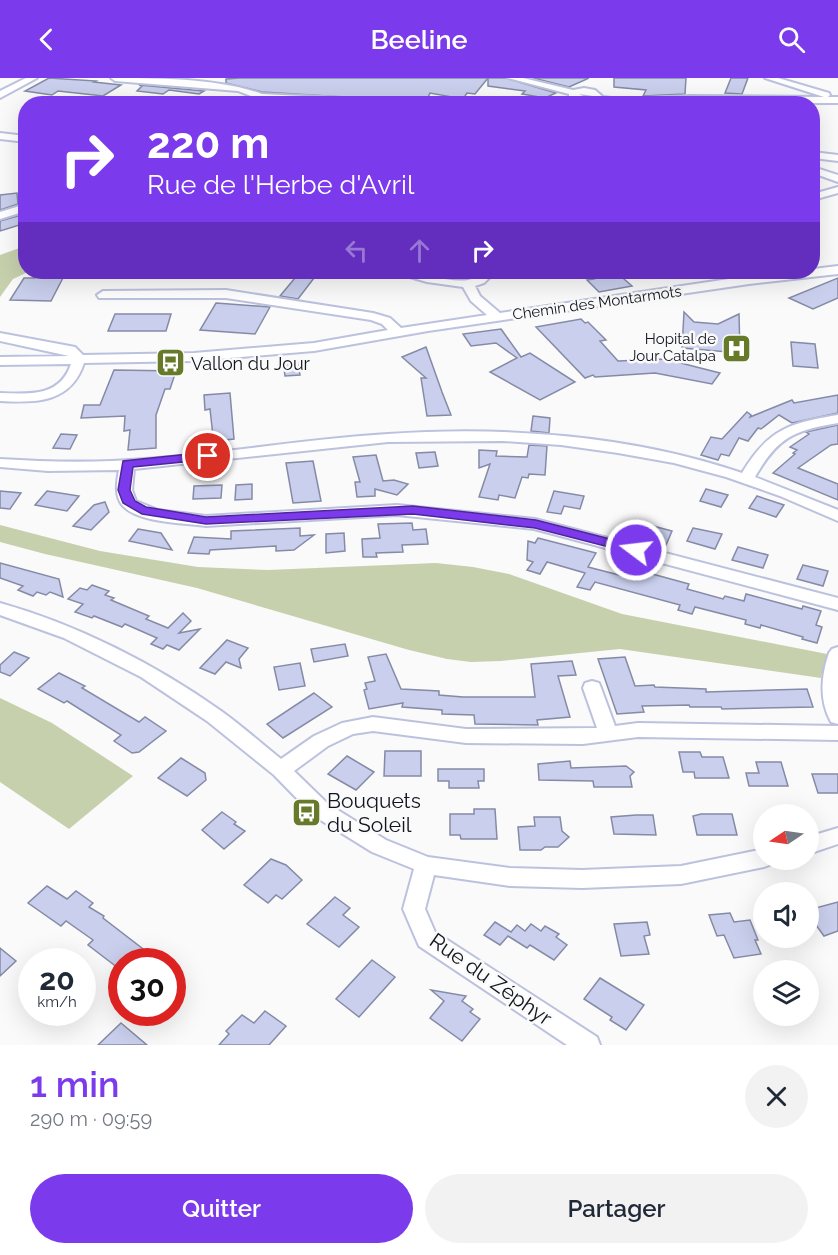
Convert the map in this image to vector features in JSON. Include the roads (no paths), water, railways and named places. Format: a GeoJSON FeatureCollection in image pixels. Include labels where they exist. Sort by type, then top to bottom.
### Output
{"type":"FeatureCollection","features":[{"type":"Feature","properties":{"kind":"street"},"geometry":{"type":"LineString","coordinates":[[0,95],[33,78]]}},
{"type":"Feature","properties":{"kind":"street"},"geometry":{"type":"LineString","coordinates":[[115,78],[240,89],[258,96]]}},
{"type":"Feature","properties":{"kind":"street"},"geometry":{"type":"LineString","coordinates":[[223,87],[240,78]]}},
{"type":"Feature","properties":{"kind":"street"},"geometry":{"type":"LineString","coordinates":[[512,78],[566,96]]}},
{"type":"Feature","properties":{"kind":"street"},"geometry":{"type":"LineString","coordinates":[[769,78],[838,99]]}},
{"type":"Feature","properties":{"kind":"street"},"geometry":{"type":"LineString","coordinates":[[820,99],[838,99]]}},
{"type":"Feature","properties":{"kind":"street"},"geometry":{"type":"LineString","coordinates":[[0,136],[18,138]]}},
{"type":"Feature","properties":{"kind":"street"},"geometry":{"type":"LineString","coordinates":[[820,156],[838,158]]}},
{"type":"Feature","properties":{"kind":"street"},"geometry":{"type":"LineString","coordinates":[[820,172],[838,179]]}},
{"type":"Feature","properties":{"kind":"street"},"geometry":{"type":"LineString","coordinates":[[820,195],[838,190]]}},
{"type":"Feature","properties":{"kind":"street"},"geometry":{"type":"LineString","coordinates":[[0,206],[18,206]]}},
{"type":"Feature","properties":{"kind":"street"},"geometry":{"type":"LineString","coordinates":[[0,216],[18,209]]}},
{"type":"Feature","properties":{"kind":"street","name":"Chemin des Montarmots"},"geometry":{"type":"LineString","coordinates":[[820,271],[838,270]]}},
{"type":"Feature","properties":{"kind":"street"},"geometry":{"type":"LineString","coordinates":[[434,279],[468,284],[481,279]]}},
{"type":"Feature","properties":{"kind":"street","name":"Chemin des Montarmots"},"geometry":{"type":"LineString","coordinates":[[0,361],[250,354],[314,347],[398,332],[760,279]]}},
{"type":"Feature","properties":{"kind":"street","name":"Chemin des Montarmots"},"geometry":{"type":"LineString","coordinates":[[468,284],[475,298],[497,317]]}},
{"type":"Feature","properties":{"kind":"street"},"geometry":{"type":"LineString","coordinates":[[103,295],[245,296],[386,321],[398,332]]}},
{"type":"Feature","properties":{"kind":"street"},"geometry":{"type":"LineString","coordinates":[[0,337],[70,350],[76,353],[79,359],[71,380],[59,389],[38,396],[0,397]]}},
{"type":"Feature","properties":{"kind":"street"},"geometry":{"type":"LineString","coordinates":[[747,478],[765,446],[778,436],[795,428],[838,419]]}},
{"type":"Feature","properties":{"kind":"street"},"geometry":{"type":"LineString","coordinates":[[0,463],[59,466],[127,464],[387,438],[482,437],[575,443],[651,454],[747,478],[799,497],[838,516]]}},
{"type":"Feature","properties":{"kind":"street"},"geometry":{"type":"LineString","coordinates":[[127,464],[124,490],[129,503],[142,510],[183,519],[206,520],[397,510],[536,524],[838,604]]}},
{"type":"Feature","properties":{"kind":"street"},"geometry":{"type":"LineString","coordinates":[[0,609],[69,634],[147,672],[214,716],[281,770],[321,810],[379,846],[426,865],[510,878],[582,879],[681,874],[753,860]]}},
{"type":"Feature","properties":{"kind":"street"},"geometry":{"type":"LineString","coordinates":[[838,653],[830,679],[830,691],[838,717]]}},
{"type":"Feature","properties":{"kind":"street"},"geometry":{"type":"LineString","coordinates":[[592,688],[602,721],[609,732]]}},
{"type":"Feature","properties":{"kind":"street"},"geometry":{"type":"LineString","coordinates":[[281,770],[321,741],[349,728],[373,724],[466,736],[583,737],[609,732],[730,730],[838,733]]}},
{"type":"Feature","properties":{"kind":"street"},"geometry":{"type":"LineString","coordinates":[[819,842],[838,836]]}},
{"type":"Feature","properties":{"kind":"street","name":"Rue du Zéphyr"},"geometry":{"type":"LineString","coordinates":[[426,865],[414,909],[427,939],[588,1045]]}},
{"type":"Feature","properties":{"kind":"place","name":"Hopital de Jour Catalpa"},"geometry":{"type":"Point","coordinates":[737,348]}},
{"type":"Feature","properties":{"kind":"place","name":"Vallon du Jour"},"geometry":{"type":"Point","coordinates":[170,363]}},
{"type":"Feature","properties":{"kind":"place","name":"Bouquets du Soleil"},"geometry":{"type":"Point","coordinates":[306,812]}}]}
